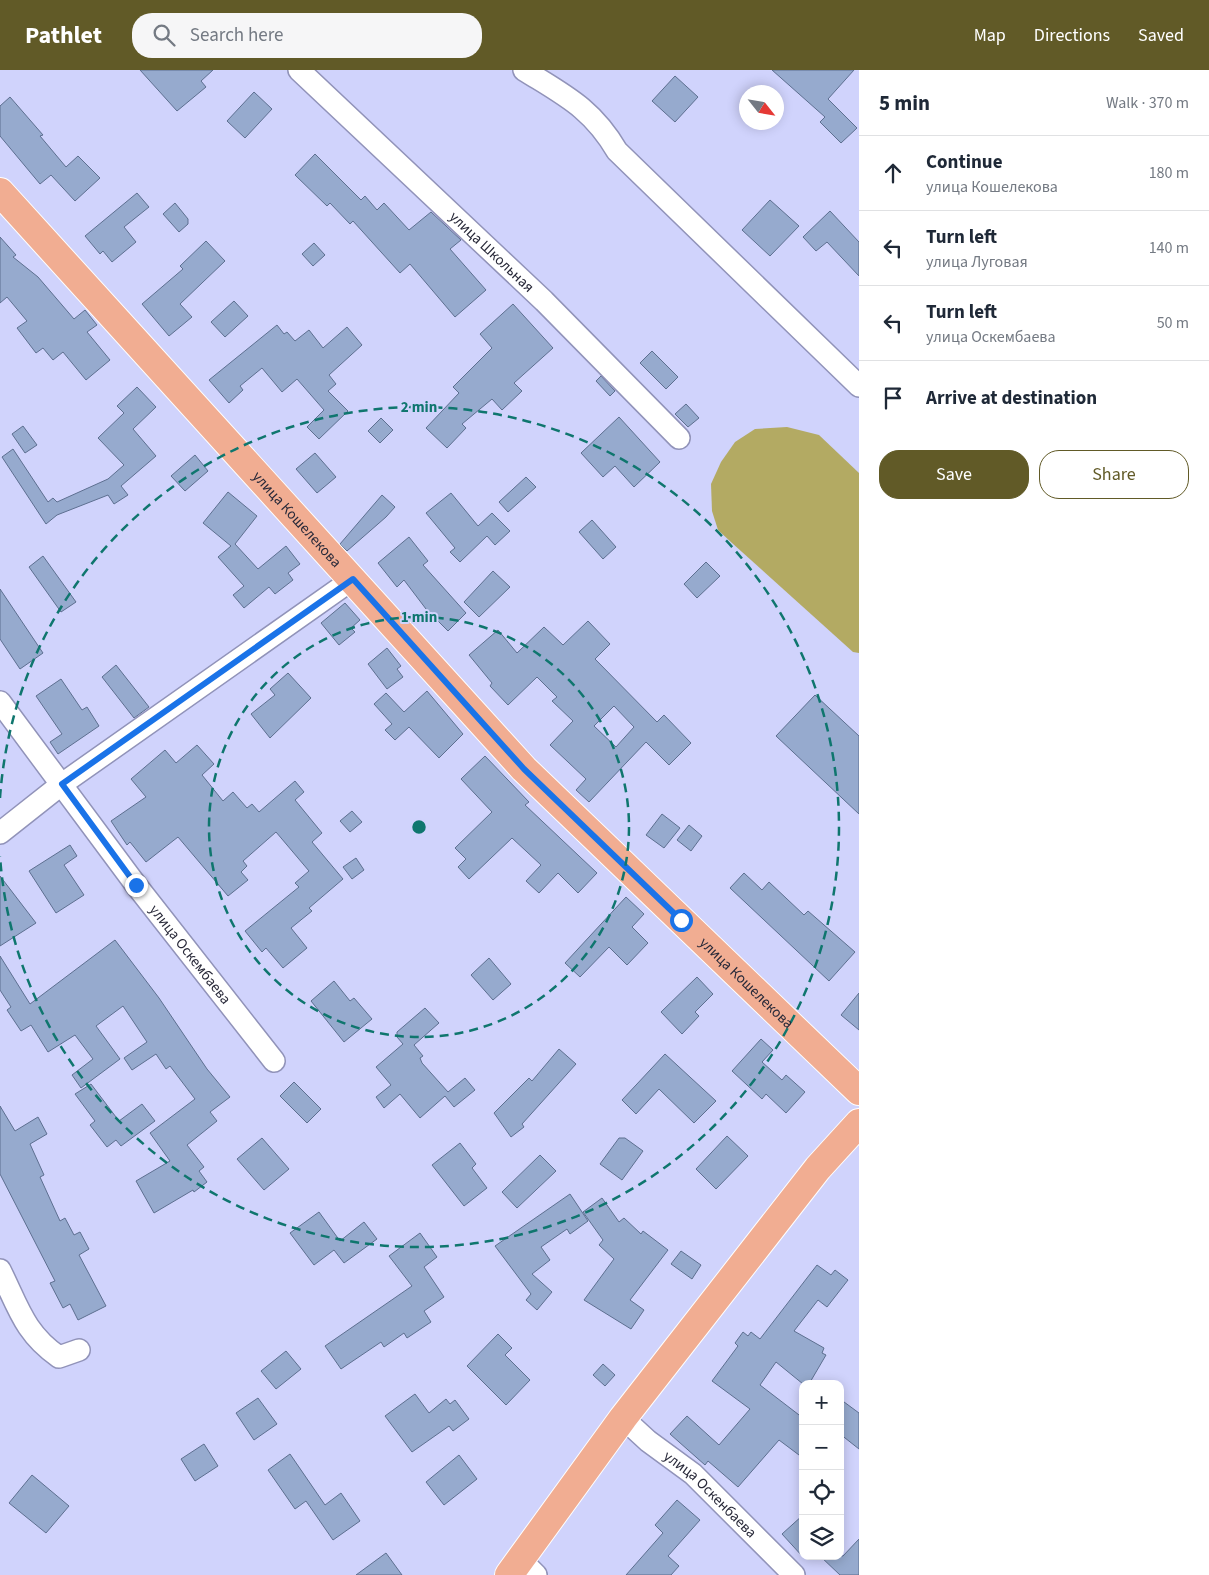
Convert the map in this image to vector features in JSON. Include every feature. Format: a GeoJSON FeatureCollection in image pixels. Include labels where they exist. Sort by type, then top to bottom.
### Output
{"type":"FeatureCollection","features":[{"type":"Feature","properties":{"kind":"main road","name":"улица Кошелекова"},"geometry":{"type":"LineString","coordinates":[[0,192],[524,769],[859,1091]]}},
{"type":"Feature","properties":{"kind":"main road"},"geometry":{"type":"LineString","coordinates":[[522,1570],[623,1418],[818,1168],[859,1123]]}},
{"type":"Feature","properties":{"kind":"street","name":"улица Школьная"},"geometry":{"type":"LineString","coordinates":[[299,70],[544,301],[679,438]]}},
{"type":"Feature","properties":{"kind":"street"},"geometry":{"type":"LineString","coordinates":[[524,70],[577,102],[606,134],[616,151],[859,386]]}},
{"type":"Feature","properties":{"kind":"street"},"geometry":{"type":"LineString","coordinates":[[0,833],[62,784],[353,579]]}},
{"type":"Feature","properties":{"kind":"street","name":"улица Оскембаева"},"geometry":{"type":"LineString","coordinates":[[0,702],[136,885],[274,1061]]}},
{"type":"Feature","properties":{"kind":"street"},"geometry":{"type":"LineString","coordinates":[[0,1270],[29,1330],[41,1344],[59,1357],[79,1350]]}},
{"type":"Feature","properties":{"kind":"street","name":"улица Оскенбаева"},"geometry":{"type":"LineString","coordinates":[[623,1418],[648,1442],[694,1474],[794,1575]]}},
{"type":"Feature","properties":{"kind":"shaded area"},"geometry":{"type":"Polygon","coordinates":[[[787,427],[819,435],[859,473],[859,653],[853,652],[718,530],[712,511],[711,484],[721,462],[735,442],[755,429],[787,427]]]}},
{"type":"Feature","properties":{"kind":"building"},"geometry":{"type":"Polygon","coordinates":[[[140,70],[213,70],[201,81],[206,87],[177,111],[140,70]]]}},
{"type":"Feature","properties":{"kind":"building"},"geometry":{"type":"Polygon","coordinates":[[[772,70],[854,70],[828,99],[857,128],[841,143],[820,122],[825,117],[772,70]]]}},
{"type":"Feature","properties":{"kind":"building"},"geometry":{"type":"Polygon","coordinates":[[[675,76],[698,97],[675,122],[652,101],[675,76]]]}},
{"type":"Feature","properties":{"kind":"building"},"geometry":{"type":"Polygon","coordinates":[[[254,92],[272,109],[245,138],[227,121],[254,92]]]}},
{"type":"Feature","properties":{"kind":"building"},"geometry":{"type":"Polygon","coordinates":[[[10,97],[43,135],[40,136],[66,167],[78,156],[100,178],[75,201],[51,175],[40,184],[0,136],[0,106],[10,97]]]}},
{"type":"Feature","properties":{"kind":"building"},"geometry":{"type":"Polygon","coordinates":[[[315,154],[361,200],[365,196],[377,210],[384,203],[409,230],[431,212],[461,240],[450,249],[486,290],[455,317],[410,264],[400,273],[353,221],[350,224],[330,203],[327,206],[295,175],[315,154]]]}},
{"type":"Feature","properties":{"kind":"building"},"geometry":{"type":"Polygon","coordinates":[[[137,193],[149,207],[124,227],[136,242],[112,262],[103,251],[100,254],[85,236],[137,193]]]}},
{"type":"Feature","properties":{"kind":"building"},"geometry":{"type":"Polygon","coordinates":[[[770,200],[799,226],[770,256],[742,230],[770,200]]]}},
{"type":"Feature","properties":{"kind":"building"},"geometry":{"type":"Polygon","coordinates":[[[175,203],[188,219],[188,224],[179,232],[163,214],[175,203]]]}},
{"type":"Feature","properties":{"kind":"building"},"geometry":{"type":"Polygon","coordinates":[[[830,211],[859,242],[859,276],[827,242],[816,251],[803,237],[830,211]]]}},
{"type":"Feature","properties":{"kind":"building"},"geometry":{"type":"Polygon","coordinates":[[[0,237],[16,255],[13,257],[38,277],[74,319],[85,310],[97,325],[87,332],[110,360],[86,380],[63,352],[53,360],[43,348],[36,353],[17,328],[27,321],[7,297],[0,303],[0,237]]]}},
{"type":"Feature","properties":{"kind":"building"},"geometry":{"type":"Polygon","coordinates":[[[206,241],[225,261],[180,304],[192,317],[169,336],[142,304],[183,269],[180,266],[206,241]]]}},
{"type":"Feature","properties":{"kind":"building"},"geometry":{"type":"Polygon","coordinates":[[[314,243],[325,255],[313,266],[302,254],[314,243]]]}},
{"type":"Feature","properties":{"kind":"building"},"geometry":{"type":"Polygon","coordinates":[[[234,301],[248,316],[225,337],[211,322],[234,301]]]}},
{"type":"Feature","properties":{"kind":"building"},"geometry":{"type":"Polygon","coordinates":[[[513,304],[553,348],[514,383],[522,391],[502,410],[492,399],[462,424],[466,428],[447,448],[426,428],[459,393],[453,387],[492,348],[480,334],[513,304]]]}},
{"type":"Feature","properties":{"kind":"building"},"geometry":{"type":"Polygon","coordinates":[[[277,325],[284,334],[287,332],[295,341],[309,330],[323,348],[347,327],[362,345],[329,375],[336,384],[328,391],[348,411],[319,439],[307,427],[324,410],[297,379],[282,392],[262,368],[240,386],[243,390],[229,403],[209,380],[277,325]]]}},
{"type":"Feature","properties":{"kind":"building"},"geometry":{"type":"Polygon","coordinates":[[[652,351],[678,377],[666,389],[640,363],[652,351]]]}},
{"type":"Feature","properties":{"kind":"building"},"geometry":{"type":"Polygon","coordinates":[[[601,376],[615,391],[610,396],[596,381],[601,376]]]}},
{"type":"Feature","properties":{"kind":"building"},"geometry":{"type":"Polygon","coordinates":[[[137,387],[156,407],[133,429],[156,456],[121,486],[128,495],[114,504],[108,495],[57,515],[46,524],[2,457],[13,449],[48,502],[53,498],[57,502],[108,479],[124,465],[98,438],[124,413],[117,406],[137,387]]]}},
{"type":"Feature","properties":{"kind":"building"},"geometry":{"type":"Polygon","coordinates":[[[686,404],[699,418],[688,427],[675,414],[686,404]]]}},
{"type":"Feature","properties":{"kind":"building"},"geometry":{"type":"Polygon","coordinates":[[[619,417],[660,462],[634,487],[615,466],[603,477],[581,453],[619,417]]]}},
{"type":"Feature","properties":{"kind":"building"},"geometry":{"type":"Polygon","coordinates":[[[381,418],[393,430],[380,443],[368,431],[381,418]]]}},
{"type":"Feature","properties":{"kind":"building"},"geometry":{"type":"Polygon","coordinates":[[[23,426],[37,445],[25,453],[12,434],[23,426]]]}},
{"type":"Feature","properties":{"kind":"building"},"geometry":{"type":"Polygon","coordinates":[[[315,453],[336,477],[317,493],[296,469],[315,453]]]}},
{"type":"Feature","properties":{"kind":"building"},"geometry":{"type":"Polygon","coordinates":[[[195,455],[208,471],[185,491],[171,476],[195,455]]]}},
{"type":"Feature","properties":{"kind":"building"},"geometry":{"type":"Polygon","coordinates":[[[526,477],[536,487],[508,512],[499,502],[526,477]]]}},
{"type":"Feature","properties":{"kind":"building"},"geometry":{"type":"Polygon","coordinates":[[[228,492],[257,516],[235,544],[258,569],[286,546],[300,564],[288,573],[293,580],[275,594],[269,587],[244,608],[233,595],[244,586],[218,557],[231,546],[203,523],[228,492]]]}},
{"type":"Feature","properties":{"kind":"building"},"geometry":{"type":"Polygon","coordinates":[[[451,493],[478,526],[492,513],[510,531],[495,545],[487,536],[460,562],[450,552],[455,548],[426,513],[451,493]]]}},
{"type":"Feature","properties":{"kind":"building"},"geometry":{"type":"Polygon","coordinates":[[[382,495],[395,507],[347,551],[340,544],[382,495]]]}},
{"type":"Feature","properties":{"kind":"building"},"geometry":{"type":"Polygon","coordinates":[[[592,520],[616,547],[603,559],[579,532],[592,520]]]}},
{"type":"Feature","properties":{"kind":"building"},"geometry":{"type":"Polygon","coordinates":[[[409,537],[428,561],[423,565],[466,613],[448,631],[426,609],[404,580],[397,587],[378,563],[409,537]]]}},
{"type":"Feature","properties":{"kind":"building"},"geometry":{"type":"Polygon","coordinates":[[[43,556],[76,602],[61,612],[29,567],[43,556]]]}},
{"type":"Feature","properties":{"kind":"building"},"geometry":{"type":"Polygon","coordinates":[[[706,562],[720,576],[697,598],[684,584],[706,562]]]}},
{"type":"Feature","properties":{"kind":"building"},"geometry":{"type":"Polygon","coordinates":[[[493,571],[510,587],[479,617],[464,602],[493,571]]]}},
{"type":"Feature","properties":{"kind":"building"},"geometry":{"type":"Polygon","coordinates":[[[0,589],[43,653],[20,669],[0,639],[0,589]]]}},
{"type":"Feature","properties":{"kind":"building"},"geometry":{"type":"Polygon","coordinates":[[[345,603],[360,620],[351,628],[355,632],[339,645],[321,623],[345,603]]]}},
{"type":"Feature","properties":{"kind":"building"},"geometry":{"type":"Polygon","coordinates":[[[588,621],[610,644],[595,659],[657,722],[664,715],[691,743],[669,765],[646,742],[589,802],[576,790],[586,779],[550,745],[573,721],[552,701],[557,697],[537,677],[508,705],[490,686],[492,683],[469,655],[498,630],[517,653],[544,627],[563,645],[588,621]],[[614,706],[594,726],[616,747],[634,727],[614,706]]]}},
{"type":"Feature","properties":{"kind":"building"},"geometry":{"type":"Polygon","coordinates":[[[387,648],[401,666],[397,669],[403,677],[387,689],[368,664],[387,648]]]}},
{"type":"Feature","properties":{"kind":"building"},"geometry":{"type":"Polygon","coordinates":[[[116,665],[149,707],[134,718],[102,677],[116,665]]]}},
{"type":"Feature","properties":{"kind":"building"},"geometry":{"type":"Polygon","coordinates":[[[288,673],[311,698],[270,738],[251,714],[275,695],[270,689],[288,673]]]}},
{"type":"Feature","properties":{"kind":"building"},"geometry":{"type":"Polygon","coordinates":[[[61,679],[82,710],[87,707],[99,726],[58,754],[50,742],[62,734],[36,696],[61,679]]]}},
{"type":"Feature","properties":{"kind":"building"},"geometry":{"type":"Polygon","coordinates":[[[427,691],[463,734],[439,758],[409,727],[395,740],[385,730],[392,724],[374,704],[386,693],[404,712],[427,691]]]}},
{"type":"Feature","properties":{"kind":"building"},"geometry":{"type":"Polygon","coordinates":[[[815,695],[859,736],[859,814],[776,736],[815,695]]]}},
{"type":"Feature","properties":{"kind":"building"},"geometry":{"type":"Polygon","coordinates":[[[197,745],[214,764],[202,775],[223,801],[233,792],[247,808],[252,804],[259,812],[295,781],[304,792],[295,800],[322,833],[312,842],[343,879],[309,908],[312,911],[291,928],[307,948],[283,968],[266,948],[262,952],[245,931],[299,887],[295,883],[309,871],[276,832],[243,861],[247,866],[241,872],[248,880],[228,896],[178,837],[146,862],[130,842],[127,845],[111,821],[146,797],[131,779],[165,750],[176,763],[197,745]]]}},
{"type":"Feature","properties":{"kind":"building"},"geometry":{"type":"Polygon","coordinates":[[[485,756],[529,802],[525,805],[597,873],[578,893],[558,873],[539,893],[526,881],[541,865],[512,838],[469,879],[458,867],[466,859],[455,848],[492,812],[461,779],[485,756]]]}},
{"type":"Feature","properties":{"kind":"building"},"geometry":{"type":"Polygon","coordinates":[[[352,811],[362,822],[350,832],[340,821],[352,811]]]}},
{"type":"Feature","properties":{"kind":"building"},"geometry":{"type":"Polygon","coordinates":[[[662,814],[680,828],[664,848],[646,835],[662,814]]]}},
{"type":"Feature","properties":{"kind":"building"},"geometry":{"type":"Polygon","coordinates":[[[689,825],[702,836],[691,851],[677,840],[689,825]]]}},
{"type":"Feature","properties":{"kind":"building"},"geometry":{"type":"Polygon","coordinates":[[[70,845],[77,856],[64,865],[84,895],[56,913],[29,871],[70,845]]]}},
{"type":"Feature","properties":{"kind":"building"},"geometry":{"type":"Polygon","coordinates":[[[356,858],[364,870],[352,879],[343,867],[356,858]]]}},
{"type":"Feature","properties":{"kind":"building"},"geometry":{"type":"Polygon","coordinates":[[[744,873],[762,890],[769,882],[804,915],[808,911],[855,952],[829,981],[730,888],[744,873]]]}},
{"type":"Feature","properties":{"kind":"building"},"geometry":{"type":"Polygon","coordinates":[[[0,876],[36,923],[0,946],[0,876]]]}},
{"type":"Feature","properties":{"kind":"building"},"geometry":{"type":"Polygon","coordinates":[[[626,897],[644,914],[632,927],[648,943],[627,965],[609,947],[580,977],[565,963],[626,897]]]}},
{"type":"Feature","properties":{"kind":"building"},"geometry":{"type":"Polygon","coordinates":[[[115,940],[159,998],[207,1069],[230,1097],[210,1112],[217,1121],[187,1145],[204,1167],[199,1171],[207,1182],[194,1192],[193,1190],[154,1213],[136,1181],[170,1161],[150,1133],[195,1099],[170,1066],[166,1069],[156,1054],[132,1070],[124,1058],[147,1042],[123,1006],[96,1026],[120,1059],[81,1088],[72,1075],[93,1059],[75,1035],[48,1052],[31,1025],[21,1031],[7,1010],[11,1007],[0,990],[0,956],[30,1004],[115,940]]]}},
{"type":"Feature","properties":{"kind":"building"},"geometry":{"type":"Polygon","coordinates":[[[489,958],[511,984],[493,1000],[471,975],[489,958]]]}},
{"type":"Feature","properties":{"kind":"building"},"geometry":{"type":"Polygon","coordinates":[[[697,977],[713,994],[695,1012],[699,1016],[682,1034],[661,1012],[697,977]]]}},
{"type":"Feature","properties":{"kind":"building"},"geometry":{"type":"Polygon","coordinates":[[[334,981],[350,1001],[354,998],[372,1019],[344,1042],[311,1001],[334,981]]]}},
{"type":"Feature","properties":{"kind":"building"},"geometry":{"type":"Polygon","coordinates":[[[859,993],[859,1030],[841,1015],[859,993]]]}},
{"type":"Feature","properties":{"kind":"building"},"geometry":{"type":"Polygon","coordinates":[[[425,1008],[439,1023],[414,1045],[423,1056],[420,1058],[422,1063],[448,1092],[465,1078],[475,1090],[454,1107],[445,1096],[420,1118],[400,1094],[384,1108],[376,1097],[391,1085],[376,1067],[403,1044],[397,1037],[397,1032],[425,1008]]]}},
{"type":"Feature","properties":{"kind":"building"},"geometry":{"type":"Polygon","coordinates":[[[761,1039],[773,1050],[762,1062],[782,1080],[786,1075],[805,1092],[786,1113],[766,1094],[762,1099],[732,1071],[761,1039]]]}},
{"type":"Feature","properties":{"kind":"building"},"geometry":{"type":"Polygon","coordinates":[[[559,1049],[576,1064],[522,1124],[524,1127],[511,1137],[494,1113],[529,1078],[532,1081],[559,1049]]]}},
{"type":"Feature","properties":{"kind":"building"},"geometry":{"type":"Polygon","coordinates":[[[665,1054],[716,1101],[694,1123],[659,1089],[636,1114],[622,1100],[665,1054]]]}},
{"type":"Feature","properties":{"kind":"building"},"geometry":{"type":"Polygon","coordinates":[[[294,1082],[321,1109],[307,1123],[280,1096],[294,1082]]]}},
{"type":"Feature","properties":{"kind":"building"},"geometry":{"type":"Polygon","coordinates":[[[91,1084],[119,1121],[142,1104],[155,1121],[121,1146],[116,1140],[107,1147],[90,1125],[95,1121],[75,1094],[91,1084]]]}},
{"type":"Feature","properties":{"kind":"building"},"geometry":{"type":"Polygon","coordinates":[[[0,1106],[15,1131],[38,1117],[47,1134],[30,1144],[44,1175],[40,1177],[60,1221],[65,1218],[74,1235],[80,1232],[89,1249],[79,1255],[106,1306],[78,1320],[70,1304],[63,1308],[50,1283],[55,1281],[0,1174],[0,1106]]]}},
{"type":"Feature","properties":{"kind":"building"},"geometry":{"type":"Polygon","coordinates":[[[727,1136],[748,1156],[716,1189],[696,1169],[727,1136]]]}},
{"type":"Feature","properties":{"kind":"building"},"geometry":{"type":"Polygon","coordinates":[[[262,1138],[289,1169],[264,1190],[237,1159],[262,1138]]]}},
{"type":"Feature","properties":{"kind":"building"},"geometry":{"type":"Polygon","coordinates":[[[619,1138],[625,1138],[643,1151],[622,1180],[600,1164],[619,1138]]]}},
{"type":"Feature","properties":{"kind":"building"},"geometry":{"type":"Polygon","coordinates":[[[460,1143],[476,1164],[472,1168],[487,1188],[464,1206],[432,1165],[460,1143]]]}},
{"type":"Feature","properties":{"kind":"building"},"geometry":{"type":"Polygon","coordinates":[[[540,1155],[556,1171],[517,1208],[502,1192],[540,1155]]]}},
{"type":"Feature","properties":{"kind":"building"},"geometry":{"type":"Polygon","coordinates":[[[570,1194],[588,1221],[570,1234],[567,1229],[541,1247],[550,1260],[532,1274],[552,1292],[537,1310],[526,1300],[531,1294],[495,1246],[570,1194]]]}},
{"type":"Feature","properties":{"kind":"building"},"geometry":{"type":"Polygon","coordinates":[[[602,1198],[619,1222],[624,1218],[641,1234],[643,1231],[668,1250],[630,1300],[644,1310],[631,1329],[584,1300],[614,1259],[599,1245],[603,1240],[583,1212],[602,1198]]]}},
{"type":"Feature","properties":{"kind":"building"},"geometry":{"type":"Polygon","coordinates":[[[319,1212],[340,1241],[364,1222],[377,1239],[344,1263],[334,1250],[314,1265],[290,1233],[319,1212]]]}},
{"type":"Feature","properties":{"kind":"building"},"geometry":{"type":"Polygon","coordinates":[[[420,1233],[437,1257],[424,1267],[444,1297],[424,1311],[431,1322],[407,1338],[404,1333],[384,1347],[381,1342],[341,1369],[325,1346],[412,1286],[389,1256],[420,1233]]]}},
{"type":"Feature","properties":{"kind":"building"},"geometry":{"type":"Polygon","coordinates":[[[681,1251],[701,1265],[692,1279],[671,1264],[681,1251]]]}},
{"type":"Feature","properties":{"kind":"building"},"geometry":{"type":"Polygon","coordinates":[[[817,1265],[831,1275],[835,1270],[848,1280],[827,1307],[818,1300],[794,1331],[824,1348],[822,1353],[826,1355],[811,1380],[799,1381],[776,1362],[760,1385],[799,1415],[799,1455],[779,1440],[738,1487],[708,1461],[705,1465],[670,1434],[687,1416],[719,1445],[750,1409],[712,1381],[738,1346],[735,1343],[743,1332],[748,1336],[751,1332],[760,1339],[817,1265]]]}},
{"type":"Feature","properties":{"kind":"building"},"geometry":{"type":"Polygon","coordinates":[[[498,1334],[512,1348],[505,1355],[530,1380],[506,1405],[467,1366],[498,1334]]]}},
{"type":"Feature","properties":{"kind":"building"},"geometry":{"type":"Polygon","coordinates":[[[286,1351],[301,1369],[276,1389],[261,1371],[286,1351]]]}},
{"type":"Feature","properties":{"kind":"building"},"geometry":{"type":"Polygon","coordinates":[[[603,1364],[615,1375],[605,1386],[593,1375],[603,1364]]]}},
{"type":"Feature","properties":{"kind":"building"},"geometry":{"type":"Polygon","coordinates":[[[415,1394],[429,1413],[446,1399],[450,1404],[455,1400],[469,1419],[453,1431],[449,1426],[412,1452],[385,1416],[415,1394]]]}},
{"type":"Feature","properties":{"kind":"building"},"geometry":{"type":"Polygon","coordinates":[[[258,1398],[277,1424],[254,1440],[236,1413],[258,1398]]]}},
{"type":"Feature","properties":{"kind":"building"},"geometry":{"type":"Polygon","coordinates":[[[844,1402],[859,1413],[859,1449],[844,1437],[844,1402]]]}},
{"type":"Feature","properties":{"kind":"building"},"geometry":{"type":"Polygon","coordinates":[[[204,1444],[218,1466],[195,1481],[181,1459],[204,1444]]]}},
{"type":"Feature","properties":{"kind":"building"},"geometry":{"type":"Polygon","coordinates":[[[290,1454],[325,1505],[341,1493],[360,1521],[333,1540],[306,1501],[295,1509],[268,1470],[290,1454]]]}},
{"type":"Feature","properties":{"kind":"building"},"geometry":{"type":"Polygon","coordinates":[[[459,1455],[477,1479],[444,1505],[426,1482],[459,1455]]]}},
{"type":"Feature","properties":{"kind":"building"},"geometry":{"type":"Polygon","coordinates":[[[32,1475],[69,1506],[46,1533],[9,1503],[32,1475]]]}},
{"type":"Feature","properties":{"kind":"building"},"geometry":{"type":"Polygon","coordinates":[[[677,1500],[700,1520],[668,1556],[679,1566],[671,1575],[626,1575],[663,1533],[655,1525],[677,1500]]]}},
{"type":"Feature","properties":{"kind":"building"},"geometry":{"type":"Polygon","coordinates":[[[799,1519],[799,1553],[782,1534],[799,1519]]]}},
{"type":"Feature","properties":{"kind":"building"},"geometry":{"type":"Polygon","coordinates":[[[859,1539],[859,1575],[840,1575],[824,1560],[844,1560],[844,1555],[859,1539]]]}},
{"type":"Feature","properties":{"kind":"building"},"geometry":{"type":"Polygon","coordinates":[[[386,1553],[402,1575],[356,1575],[386,1553]]]}},
{"type":"Feature","properties":{"kind":"route"},"geometry":{"type":"LineString","coordinates":[[136,885],[62,784],[353,579],[524,769],[681,920]]}}]}
